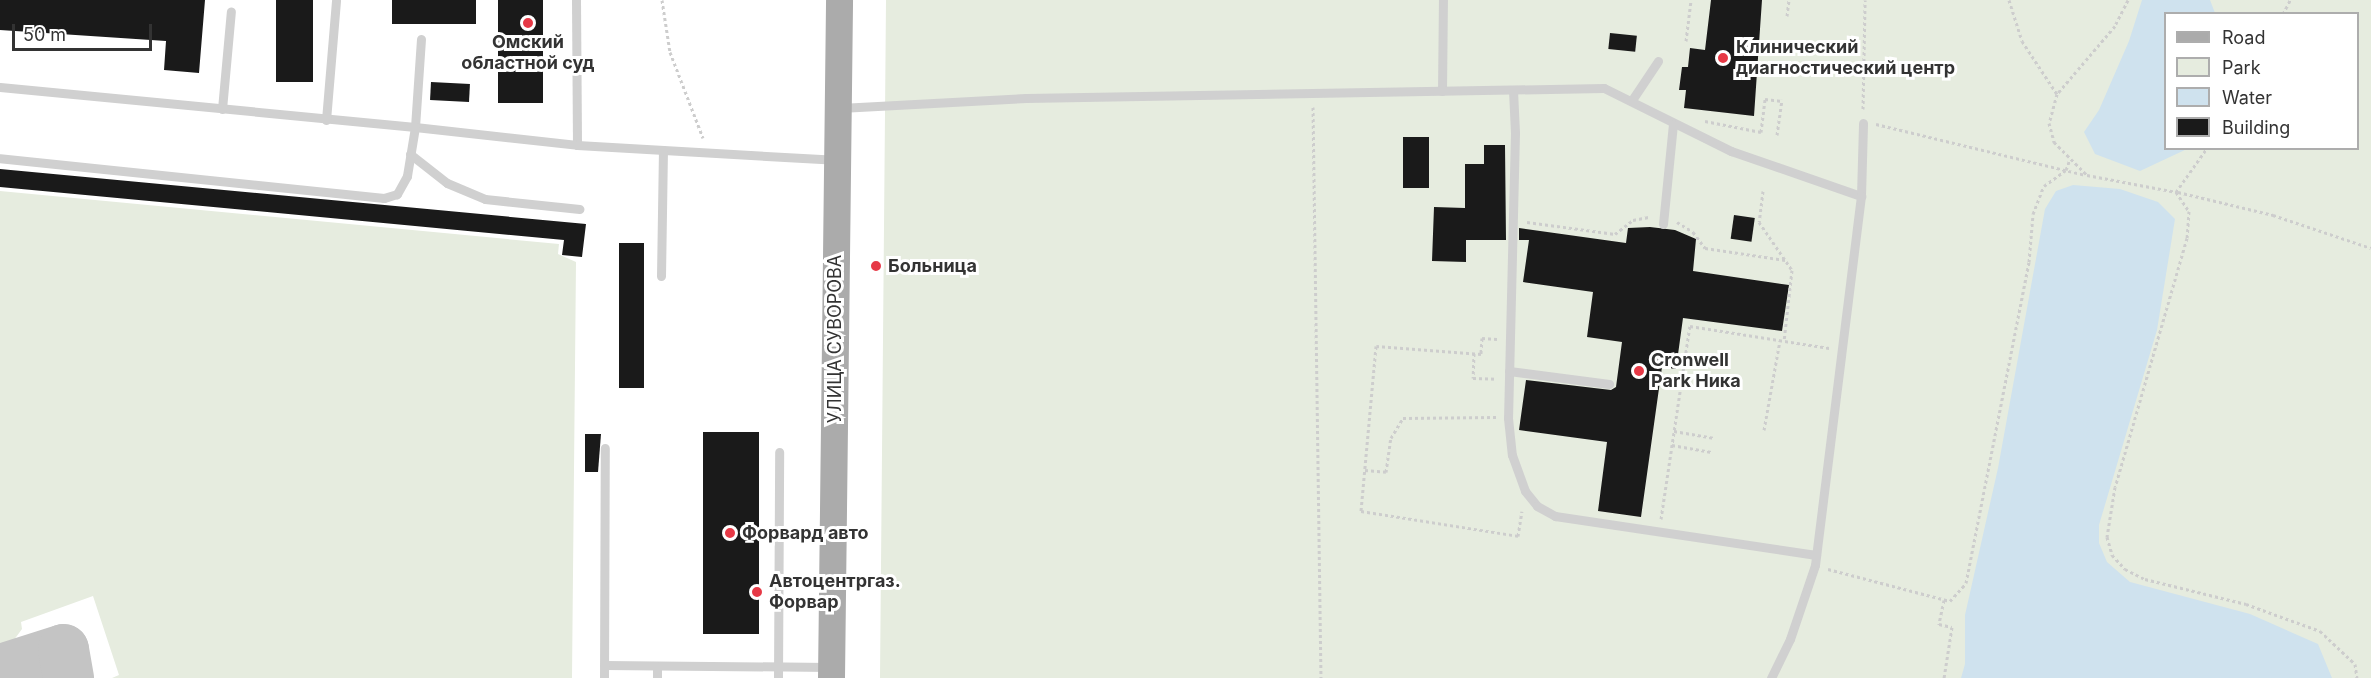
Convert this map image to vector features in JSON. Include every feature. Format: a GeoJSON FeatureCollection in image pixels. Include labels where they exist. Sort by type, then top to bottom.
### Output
{"type":"FeatureCollection","features":[{"type":"Feature","properties":{"kind":"main road","name":"УЛИЦА СУВОРОВА"},"geometry":{"type":"LineString","coordinates":[[831,672],[839,0]]}},
{"type":"Feature","properties":{"kind":"lane"},"geometry":{"type":"LineString","coordinates":[[326,120],[336,0]]}},
{"type":"Feature","properties":{"kind":"lane"},"geometry":{"type":"LineString","coordinates":[[576,0],[577,145]]}},
{"type":"Feature","properties":{"kind":"lane"},"geometry":{"type":"LineString","coordinates":[[1442,90],[1443,0]]}},
{"type":"Feature","properties":{"kind":"lane"},"geometry":{"type":"LineString","coordinates":[[222,109],[231,11]]}},
{"type":"Feature","properties":{"kind":"lane"},"geometry":{"type":"LineString","coordinates":[[0,158],[384,198],[397,194],[407,176],[415,127],[421,39]]}},
{"type":"Feature","properties":{"kind":"lane"},"geometry":{"type":"LineString","coordinates":[[1632,100],[1658,61]]}},
{"type":"Feature","properties":{"kind":"lane"},"geometry":{"type":"LineString","coordinates":[[0,87],[577,145],[837,160]]}},
{"type":"Feature","properties":{"kind":"lane"},"geometry":{"type":"LineString","coordinates":[[837,108],[1026,98],[1604,88],[1731,151],[1861,196]]}},
{"type":"Feature","properties":{"kind":"lane"},"geometry":{"type":"LineString","coordinates":[[1513,90],[1515,133],[1510,220],[1508,418],[1512,455],[1525,491],[1537,506],[1555,516],[1816,560]]}},
{"type":"Feature","properties":{"kind":"lane"},"geometry":{"type":"LineString","coordinates":[[1772,678],[1790,639],[1816,560],[1861,196],[1863,123]]}},
{"type":"Feature","properties":{"kind":"lane"},"geometry":{"type":"LineString","coordinates":[[1663,222],[1673,124]]}},
{"type":"Feature","properties":{"kind":"lane"},"geometry":{"type":"LineString","coordinates":[[661,276],[663,150]]}},
{"type":"Feature","properties":{"kind":"lane"},"geometry":{"type":"LineString","coordinates":[[410,154],[447,183],[485,199],[579,209]]}},
{"type":"Feature","properties":{"kind":"lane"},"geometry":{"type":"LineString","coordinates":[[1509,375],[1609,384]]}},
{"type":"Feature","properties":{"kind":"lane"},"geometry":{"type":"LineString","coordinates":[[604,678],[605,448]]}},
{"type":"Feature","properties":{"kind":"lane"},"geometry":{"type":"LineString","coordinates":[[777,678],[779,452]]}},
{"type":"Feature","properties":{"kind":"lane"},"geometry":{"type":"LineString","coordinates":[[604,665],[777,666],[831,672]]}},
{"type":"Feature","properties":{"kind":"lane"},"geometry":{"type":"LineString","coordinates":[[657,666],[657,678]]}},
{"type":"Feature","properties":{"kind":"path"},"geometry":{"type":"LineString","coordinates":[[662,0],[670,52],[684,96],[710,153]]}},
{"type":"Feature","properties":{"kind":"path"},"geometry":{"type":"LineString","coordinates":[[1686,41],[1690,0]]}},
{"type":"Feature","properties":{"kind":"path"},"geometry":{"type":"LineString","coordinates":[[1787,16],[1789,0]]}},
{"type":"Feature","properties":{"kind":"path"},"geometry":{"type":"LineString","coordinates":[[1865,0],[1863,123],[2273,215],[2371,248]]}},
{"type":"Feature","properties":{"kind":"path"},"geometry":{"type":"LineString","coordinates":[[2009,0],[2022,41],[2057,94]]}},
{"type":"Feature","properties":{"kind":"path"},"geometry":{"type":"LineString","coordinates":[[2087,175],[2054,142],[2049,123],[2057,94],[2115,26],[2128,0]]}},
{"type":"Feature","properties":{"kind":"path"},"geometry":{"type":"LineString","coordinates":[[1312,93],[1321,678]]}},
{"type":"Feature","properties":{"kind":"path"},"geometry":{"type":"LineString","coordinates":[[1700,119],[1761,132],[1765,99],[1782,100],[1777,135]]}},
{"type":"Feature","properties":{"kind":"path"},"geometry":{"type":"LineString","coordinates":[[2176,192],[2205,150]]}},
{"type":"Feature","properties":{"kind":"path"},"geometry":{"type":"LineString","coordinates":[[1816,560],[1950,601],[1966,583],[1989,482],[2037,199],[2044,186],[2066,170],[2070,159]]}},
{"type":"Feature","properties":{"kind":"path"},"geometry":{"type":"LineString","coordinates":[[1763,191],[1759,222],[1792,270],[1782,341],[1764,430]]}},
{"type":"Feature","properties":{"kind":"path"},"geometry":{"type":"LineString","coordinates":[[2176,192],[2189,211],[2187,237],[2115,487],[2107,537],[2112,555],[2125,569],[2145,579],[2246,604],[2320,632],[2355,664],[2357,678]]}},
{"type":"Feature","properties":{"kind":"path"},"geometry":{"type":"LineString","coordinates":[[1756,201],[1762,202]]}},
{"type":"Feature","properties":{"kind":"path"},"geometry":{"type":"LineString","coordinates":[[1510,220],[1615,234],[1633,220],[1680,222],[1705,248],[1785,260]]}},
{"type":"Feature","properties":{"kind":"path"},"geometry":{"type":"LineString","coordinates":[[1659,533],[1690,326],[1841,350]]}},
{"type":"Feature","properties":{"kind":"path"},"geometry":{"type":"LineString","coordinates":[[1510,339],[1482,338],[1481,354],[1376,346],[1361,511],[1518,536],[1525,491]]}},
{"type":"Feature","properties":{"kind":"path"},"geometry":{"type":"LineString","coordinates":[[1474,353],[1473,378],[1509,375]]}},
{"type":"Feature","properties":{"kind":"path"},"geometry":{"type":"LineString","coordinates":[[1365,470],[1386,472],[1391,438],[1403,418],[1508,418]]}},
{"type":"Feature","properties":{"kind":"path"},"geometry":{"type":"LineString","coordinates":[[1674,431],[1714,438]]}},
{"type":"Feature","properties":{"kind":"path"},"geometry":{"type":"LineString","coordinates":[[1672,445],[1712,452]]}},
{"type":"Feature","properties":{"kind":"path"},"geometry":{"type":"LineString","coordinates":[[1944,600],[1939,624],[1952,627],[1944,678]]}},
{"type":"Feature","properties":{"kind":"green space"},"geometry":{"type":"Polygon","coordinates":[[[886,0],[2371,0],[2371,678],[880,678],[886,0]]]}},
{"type":"Feature","properties":{"kind":"green space"},"geometry":{"type":"Polygon","coordinates":[[[0,191],[559,244],[558,254],[576,262],[572,678],[112,678],[119,675],[93,596],[21,622],[22,629],[0,659],[0,191]]]}},
{"type":"Feature","properties":{"kind":"water"},"geometry":{"type":"Polygon","coordinates":[[[2142,0],[2210,0],[2215,12],[2164,12],[2164,150],[2185,150],[2140,171],[2095,154],[2084,132],[2099,110],[2129,41],[2142,0]]]}},
{"type":"Feature","properties":{"kind":"water"},"geometry":{"type":"Polygon","coordinates":[[[2073,185],[2120,189],[2158,202],[2175,219],[2157,330],[2099,525],[2099,543],[2107,562],[2130,582],[2250,614],[2318,644],[2332,678],[1961,678],[1965,664],[1965,615],[1998,468],[2045,209],[2056,191],[2073,185]]]}},
{"type":"Feature","properties":{"kind":"building"},"geometry":{"type":"Polygon","coordinates":[[[0,0],[205,0],[199,73],[164,70],[166,41],[0,30],[0,0]]]}},
{"type":"Feature","properties":{"kind":"building"},"geometry":{"type":"Polygon","coordinates":[[[276,0],[313,0],[313,82],[276,82],[276,0]]]}},
{"type":"Feature","properties":{"kind":"building"},"geometry":{"type":"Polygon","coordinates":[[[392,0],[476,0],[476,24],[392,24],[392,0]]]}},
{"type":"Feature","properties":{"kind":"building"},"geometry":{"type":"Polygon","coordinates":[[[498,0],[543,0],[543,103],[498,103],[498,0]]]}},
{"type":"Feature","properties":{"kind":"building","name":"Клинический диагностический центр"},"geometry":{"type":"Polygon","coordinates":[[[1711,0],[1762,0],[1754,116],[1684,108],[1686,90],[1679,90],[1682,67],[1688,67],[1690,48],[1705,50],[1711,0]]]}},
{"type":"Feature","properties":{"kind":"building"},"geometry":{"type":"Polygon","coordinates":[[[1610,33],[1637,36],[1635,52],[1608,49],[1610,33]]]}},
{"type":"Feature","properties":{"kind":"building"},"geometry":{"type":"Polygon","coordinates":[[[431,82],[470,84],[469,102],[430,100],[431,82]]]}},
{"type":"Feature","properties":{"kind":"building"},"geometry":{"type":"Polygon","coordinates":[[[1403,137],[1429,137],[1429,188],[1403,188],[1403,137]]]}},
{"type":"Feature","properties":{"kind":"building"},"geometry":{"type":"Polygon","coordinates":[[[1484,145],[1505,145],[1506,240],[1466,240],[1466,262],[1432,261],[1434,207],[1465,208],[1465,164],[1484,164],[1484,145]]]}},
{"type":"Feature","properties":{"kind":"building"},"geometry":{"type":"Polygon","coordinates":[[[0,169],[586,224],[582,257],[562,255],[564,240],[0,187],[0,169]]]}},
{"type":"Feature","properties":{"kind":"building"},"geometry":{"type":"Polygon","coordinates":[[[1734,215],[1755,218],[1751,242],[1731,239],[1734,215]]]}},
{"type":"Feature","properties":{"kind":"building","name":"Cronwell Park Ника"},"geometry":{"type":"Polygon","coordinates":[[[1650,227],[1675,230],[1696,239],[1693,271],[1789,285],[1782,331],[1683,318],[1676,369],[1662,367],[1641,517],[1598,511],[1607,442],[1519,430],[1526,380],[1611,390],[1616,387],[1622,342],[1587,337],[1593,292],[1523,282],[1529,240],[1519,240],[1519,228],[1626,243],[1628,228],[1650,227]]]}},
{"type":"Feature","properties":{"kind":"building"},"geometry":{"type":"Polygon","coordinates":[[[619,243],[644,243],[644,388],[619,388],[619,243]]]}},
{"type":"Feature","properties":{"kind":"building","name":"Форвард авто"},"geometry":{"type":"Polygon","coordinates":[[[703,432],[759,432],[759,634],[703,634],[703,432]]]}},
{"type":"Feature","properties":{"kind":"building"},"geometry":{"type":"Polygon","coordinates":[[[585,434],[601,434],[598,472],[585,472],[585,434]]]}},
{"type":"Feature","properties":{"kind":"taxiway"},"geometry":{"type":"LineString","coordinates":[[0,669],[63,649],[68,678]]}},
{"type":"Feature","properties":{"kind":"place","name":"Омский областной суд"},"geometry":{"type":"Point","coordinates":[528,23]}},
{"type":"Feature","properties":{"kind":"place","name":"Клинический диагностический центр"},"geometry":{"type":"Point","coordinates":[1723,58]}},
{"type":"Feature","properties":{"kind":"place","name":"Больница"},"geometry":{"type":"Point","coordinates":[876,266]}},
{"type":"Feature","properties":{"kind":"place","name":"Cronwell Park Ника"},"geometry":{"type":"Point","coordinates":[1639,371]}},
{"type":"Feature","properties":{"kind":"place","name":"Форвард авто"},"geometry":{"type":"Point","coordinates":[730,533]}},
{"type":"Feature","properties":{"kind":"place","name":"Автоцентргаз. Форвар"},"geometry":{"type":"Point","coordinates":[757,592]}}]}
